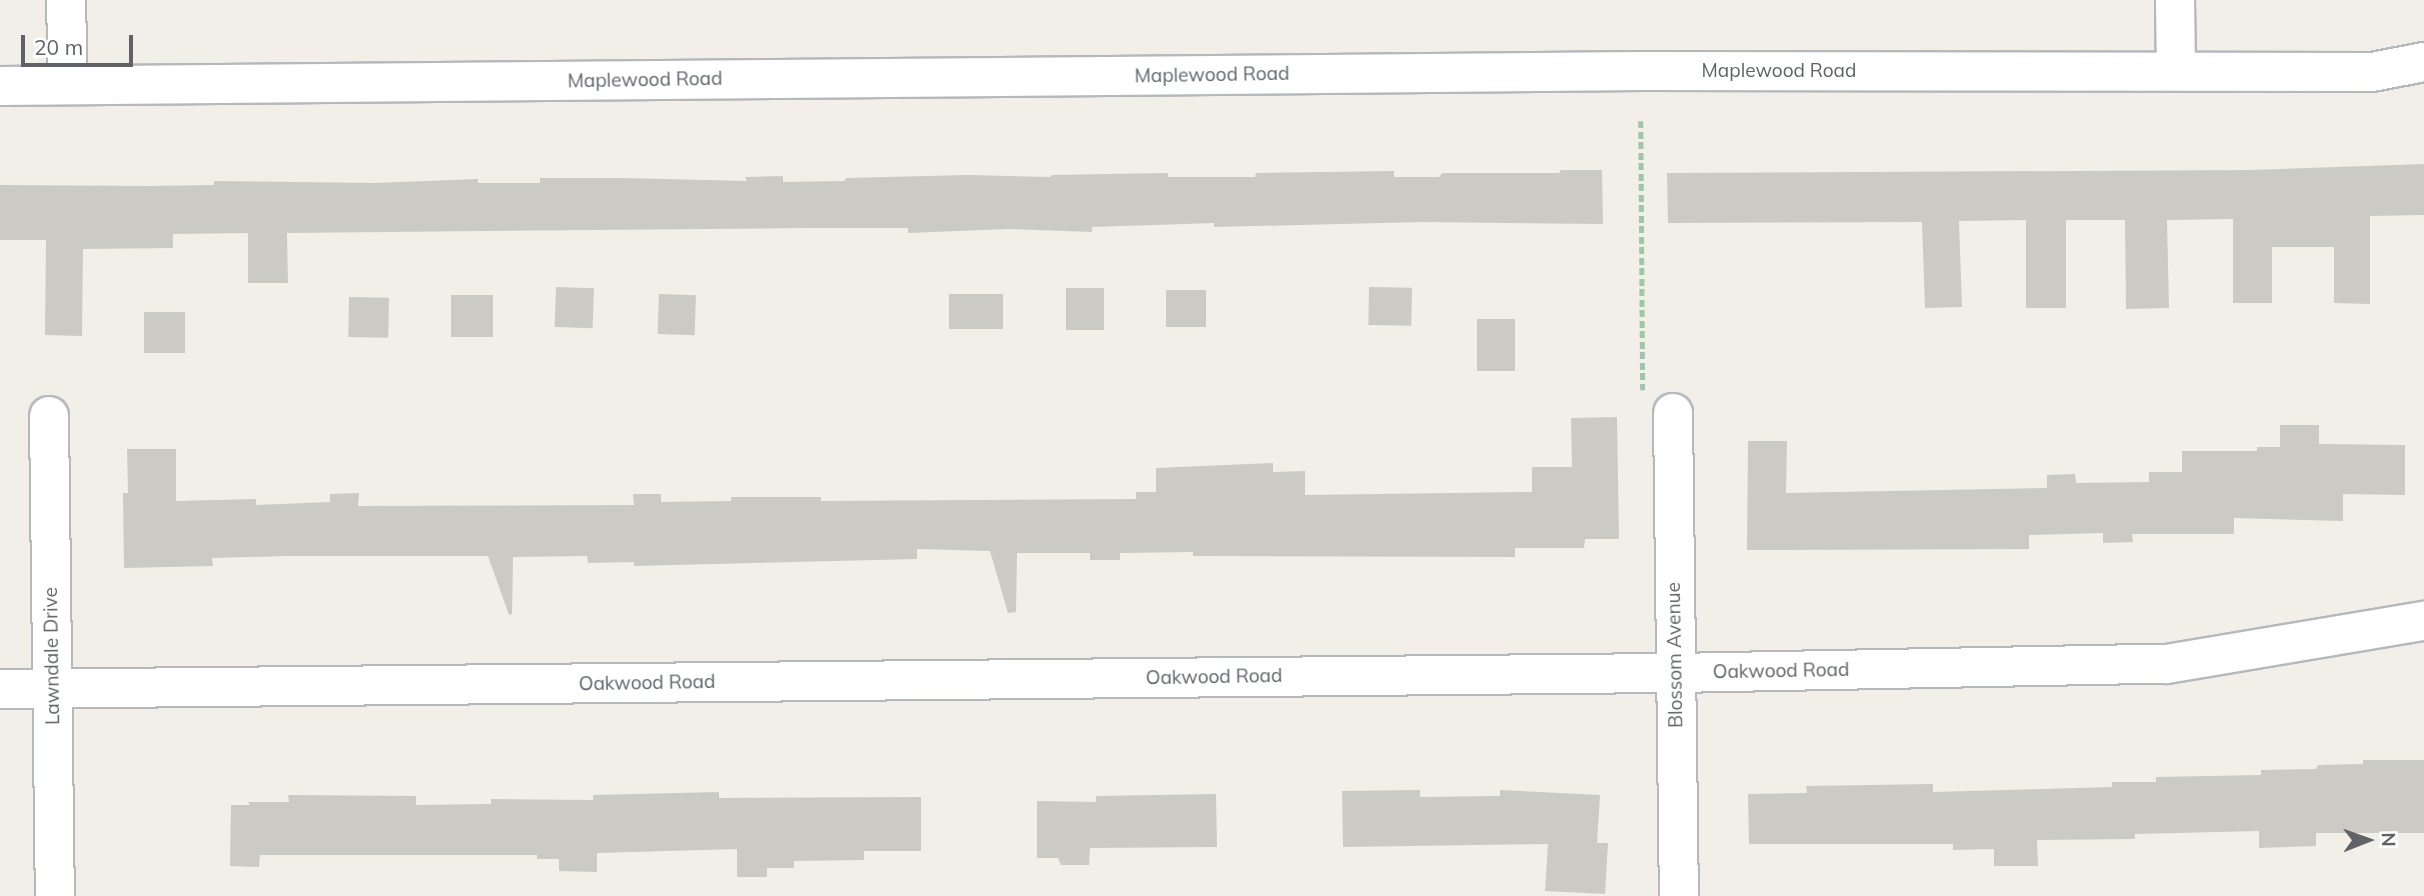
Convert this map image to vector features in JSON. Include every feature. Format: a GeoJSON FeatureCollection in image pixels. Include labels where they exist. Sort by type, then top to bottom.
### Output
{"type":"FeatureCollection","features":[{"type":"Feature","properties":{"kind":"street"},"geometry":{"type":"LineString","coordinates":[[66,0],[68,85]]}},
{"type":"Feature","properties":{"kind":"street"},"geometry":{"type":"LineString","coordinates":[[2175,0],[2176,71]]}},
{"type":"Feature","properties":{"kind":"street","name":"Maplewood Road"},"geometry":{"type":"LineString","coordinates":[[0,86],[1628,71],[2372,72],[2424,62]]}},
{"type":"Feature","properties":{"kind":"street","name":"Blossom Avenue"},"geometry":{"type":"LineString","coordinates":[[1658,404],[1675,673],[1679,896]]}},
{"type":"Feature","properties":{"kind":"street","name":"Lawndale Drive"},"geometry":{"type":"LineString","coordinates":[[49,416],[55,896]]}},
{"type":"Feature","properties":{"kind":"street","name":"Oakwood Road"},"geometry":{"type":"LineString","coordinates":[[0,689],[1675,673],[2166,664],[2424,621]]}},
{"type":"Feature","properties":{"kind":"path"},"geometry":{"type":"LineString","coordinates":[[1641,121],[1658,404]]}},
{"type":"Feature","properties":{"kind":"building"},"geometry":{"type":"Polygon","coordinates":[[[2424,164],[2424,215],[2370,216],[2370,304],[2334,303],[2334,247],[2272,247],[2272,303],[2233,303],[2233,219],[2167,220],[2169,308],[2126,309],[2125,220],[2066,220],[2066,308],[2026,308],[2026,220],[1959,221],[1962,307],[1925,308],[1922,222],[1668,223],[1667,173],[2251,170],[2424,164]]]}},
{"type":"Feature","properties":{"kind":"building"},"geometry":{"type":"Polygon","coordinates":[[[1561,170],[1602,170],[1603,224],[1422,222],[1214,227],[1214,223],[1092,227],[1092,232],[1008,229],[908,233],[908,228],[806,228],[287,233],[288,283],[248,283],[248,233],[173,234],[173,248],[83,249],[82,336],[45,335],[46,240],[0,240],[0,185],[148,186],[214,185],[214,181],[375,183],[478,179],[478,183],[540,183],[540,178],[747,181],[745,177],[783,176],[783,182],[968,175],[1050,177],[1168,173],[1168,177],[1255,177],[1256,173],[1394,171],[1394,177],[1439,177],[1442,173],[1559,173],[1561,170]]]}},
{"type":"Feature","properties":{"kind":"building"},"geometry":{"type":"Polygon","coordinates":[[[556,287],[594,288],[593,328],[555,327],[556,287]]]}},
{"type":"Feature","properties":{"kind":"building"},"geometry":{"type":"Polygon","coordinates":[[[1369,287],[1412,288],[1411,326],[1368,325],[1369,287]]]}},
{"type":"Feature","properties":{"kind":"building"},"geometry":{"type":"Polygon","coordinates":[[[1066,288],[1104,288],[1104,330],[1066,330],[1066,288]]]}},
{"type":"Feature","properties":{"kind":"building"},"geometry":{"type":"Polygon","coordinates":[[[1166,290],[1206,290],[1206,327],[1166,327],[1166,290]]]}},
{"type":"Feature","properties":{"kind":"building"},"geometry":{"type":"Polygon","coordinates":[[[659,294],[696,295],[695,335],[658,334],[659,294]]]}},
{"type":"Feature","properties":{"kind":"building"},"geometry":{"type":"Polygon","coordinates":[[[949,294],[1003,294],[1003,329],[949,329],[949,294]]]}},
{"type":"Feature","properties":{"kind":"building"},"geometry":{"type":"Polygon","coordinates":[[[451,295],[493,295],[493,337],[451,337],[451,295]]]}},
{"type":"Feature","properties":{"kind":"building"},"geometry":{"type":"Polygon","coordinates":[[[349,297],[389,298],[388,338],[348,337],[349,297]]]}},
{"type":"Feature","properties":{"kind":"building"},"geometry":{"type":"Polygon","coordinates":[[[144,312],[185,312],[185,353],[144,353],[144,312]]]}},
{"type":"Feature","properties":{"kind":"building"},"geometry":{"type":"Polygon","coordinates":[[[1477,319],[1515,319],[1515,371],[1477,371],[1477,319]]]}},
{"type":"Feature","properties":{"kind":"building"},"geometry":{"type":"Polygon","coordinates":[[[1617,417],[1619,539],[1585,539],[1584,548],[1515,548],[1515,557],[1193,556],[1193,552],[1120,553],[1120,560],[1090,560],[1090,553],[1017,553],[1016,612],[1008,613],[990,551],[917,549],[917,559],[634,566],[634,562],[588,563],[587,556],[513,557],[512,614],[509,615],[488,556],[212,558],[213,566],[124,568],[123,493],[128,493],[127,449],[176,449],[176,501],[256,499],[256,505],[330,502],[330,494],[359,493],[358,506],[634,505],[633,494],[661,494],[661,502],[731,501],[731,497],[821,497],[821,501],[1136,499],[1136,492],[1156,492],[1156,468],[1273,463],[1273,472],[1305,471],[1305,495],[1532,492],[1532,467],[1572,467],[1571,418],[1617,417]]]}},
{"type":"Feature","properties":{"kind":"building"},"geometry":{"type":"Polygon","coordinates":[[[2280,425],[2319,425],[2319,444],[2405,445],[2405,495],[2343,494],[2343,521],[2234,518],[2234,534],[2132,534],[2133,542],[2103,543],[2103,533],[2029,535],[2029,549],[1747,550],[1748,441],[1787,441],[1786,493],[2047,488],[2047,475],[2075,474],[2076,483],[2149,482],[2149,472],[2182,472],[2182,451],[2257,451],[2257,447],[2280,447],[2280,425]]]}},
{"type":"Feature","properties":{"kind":"building"},"geometry":{"type":"Polygon","coordinates":[[[2363,760],[2424,760],[2424,833],[2316,833],[2316,846],[2259,848],[2259,831],[2135,834],[2135,839],[2037,840],[2038,866],[1994,866],[1994,849],[1953,850],[1953,844],[1749,844],[1748,794],[1807,793],[1806,786],[1933,784],[1933,792],[2112,787],[2112,782],[2156,782],[2156,777],[2261,775],[2261,770],[2316,769],[2318,765],[2363,764],[2363,760]]]}},
{"type":"Feature","properties":{"kind":"building"},"geometry":{"type":"Polygon","coordinates":[[[1420,790],[1420,797],[1500,796],[1500,790],[1600,795],[1597,843],[1608,843],[1605,894],[1545,891],[1548,844],[1343,847],[1342,791],[1420,790]]]}},
{"type":"Feature","properties":{"kind":"building"},"geometry":{"type":"Polygon","coordinates":[[[719,792],[719,798],[921,797],[921,851],[864,851],[864,860],[794,861],[794,868],[767,868],[767,877],[737,877],[737,849],[597,853],[597,872],[559,871],[559,859],[537,859],[537,855],[260,855],[259,867],[230,866],[231,805],[250,805],[248,802],[289,802],[288,795],[416,796],[416,805],[491,804],[491,799],[593,800],[593,795],[719,792]]]}},
{"type":"Feature","properties":{"kind":"building"},"geometry":{"type":"Polygon","coordinates":[[[1216,794],[1217,847],[1090,848],[1089,865],[1061,865],[1058,858],[1037,858],[1037,801],[1096,802],[1096,796],[1216,794]]]}}]}
